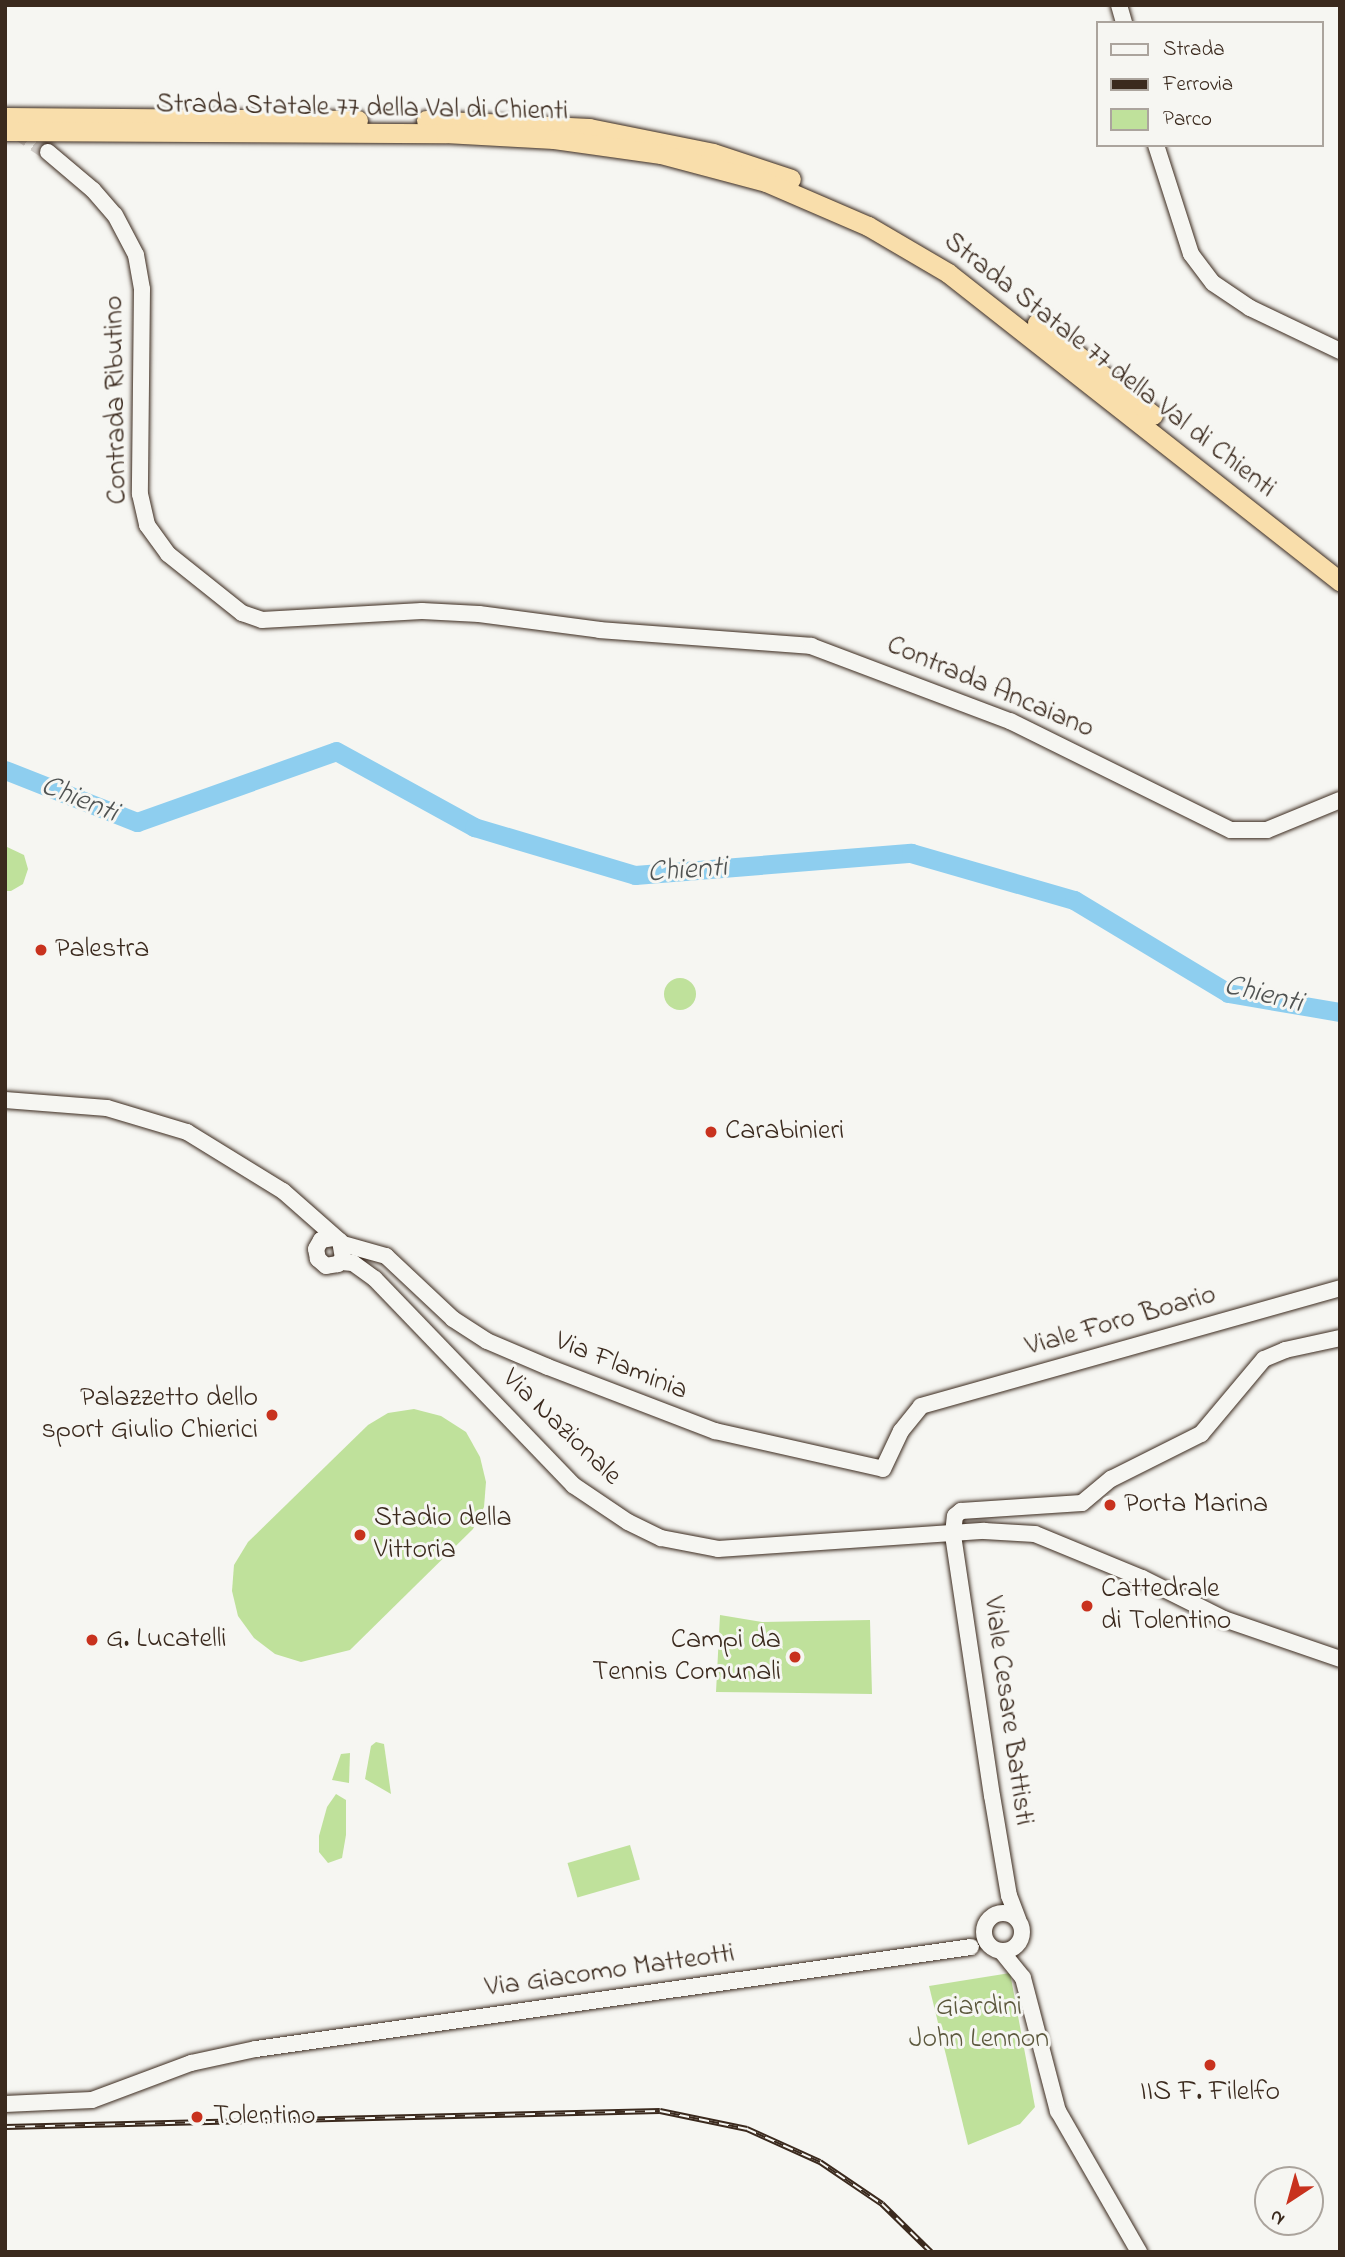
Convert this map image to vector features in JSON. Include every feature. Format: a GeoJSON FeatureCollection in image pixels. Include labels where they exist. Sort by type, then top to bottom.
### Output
{"type":"FeatureCollection","features":[{"type":"Feature","properties":{"kind":"highway","name":"Strada Statale 77 della Val di Chienti"},"geometry":{"type":"LineString","coordinates":[[5,117],[494,120],[589,128],[766,168],[873,215],[955,263],[1076,352],[1278,524],[1340,582]]}},
{"type":"Feature","properties":{"kind":"highway","name":"Strada Statale 77 della Val di Chienti"},"geometry":{"type":"LineString","coordinates":[[5,131],[445,133],[554,139],[662,154],[766,182],[868,226],[948,272],[1278,524],[1340,565]]}},
{"type":"Feature","properties":{"kind":"street"},"geometry":{"type":"LineString","coordinates":[[1157,147],[1174,211],[1191,254],[1213,282],[1250,308],[1340,351]]}},
{"type":"Feature","properties":{"kind":"street","name":"Contrada Ributino"},"geometry":{"type":"LineString","coordinates":[[48,152],[93,190],[115,215],[136,255],[142,289],[140,494],[147,525],[169,554],[217,597],[262,620],[422,611],[479,614],[600,629]]}},
{"type":"Feature","properties":{"kind":"street","name":"Contrada Ancaiano"},"geometry":{"type":"LineString","coordinates":[[600,629],[783,642],[834,652],[1010,721],[1231,830],[1267,830],[1340,800]]}},
{"type":"Feature","properties":{"kind":"street","name":"Via Nazionale"},"geometry":{"type":"LineString","coordinates":[[5,1100],[107,1108],[152,1119],[215,1147],[303,1209],[336,1249],[365,1269],[573,1485],[628,1522],[685,1545],[718,1549],[850,1543],[1006,1531],[1048,1538],[1224,1619],[1340,1659]]}},
{"type":"Feature","properties":{"kind":"street","name":"Via Flaminia"},"geometry":{"type":"LineString","coordinates":[[336,1249],[386,1256],[453,1319],[487,1341],[715,1431],[883,1469],[916,1408]]}},
{"type":"Feature","properties":{"kind":"street","name":"Viale Foro Boario"},"geometry":{"type":"LineString","coordinates":[[916,1408],[1340,1288]]}},
{"type":"Feature","properties":{"kind":"street"},"geometry":{"type":"LineString","coordinates":[[953,1534],[954,1518],[961,1511],[1082,1503],[1111,1479],[1201,1434],[1264,1359],[1285,1349],[1340,1338]]}},
{"type":"Feature","properties":{"kind":"street","name":"Viale Cesare Battisti"},"geometry":{"type":"LineString","coordinates":[[953,1534],[1009,1896],[1018,1919]]}},
{"type":"Feature","properties":{"kind":"street"},"geometry":{"type":"LineString","coordinates":[[1009,1896],[985,1924],[992,1945],[1023,1978],[1050,2093],[1139,2252]]}},
{"type":"Feature","properties":{"kind":"street"},"geometry":{"type":"LineString","coordinates":[[992,1945],[1020,1943],[1023,1931],[1018,1919],[1008,1913],[996,1914]]}},
{"type":"Feature","properties":{"kind":"street","name":"Via Giacomo Matteotti"},"geometry":{"type":"LineString","coordinates":[[5,2104],[92,2100],[191,2063],[256,2049],[992,1945]]}},
{"type":"Feature","properties":{"kind":"green space"},"geometry":{"type":"Polygon","coordinates":[[[5,846],[24,855],[28,869],[23,884],[11,891],[5,891],[5,846]]]}},
{"type":"Feature","properties":{"kind":"green space"},"geometry":{"type":"Polygon","coordinates":[[[680,978],[691,983],[696,994],[691,1005],[680,1010],[669,1005],[664,994],[669,983],[680,978]]]}},
{"type":"Feature","properties":{"kind":"green space","name":"Stadio della Vittoria"},"geometry":{"type":"Polygon","coordinates":[[[414,1409],[441,1416],[466,1432],[480,1457],[486,1482],[484,1507],[473,1529],[350,1650],[301,1662],[275,1654],[254,1638],[238,1616],[232,1591],[234,1565],[248,1542],[368,1425],[388,1413],[414,1409]]]}},
{"type":"Feature","properties":{"kind":"green space","name":"Campi da Tennis Comunali"},"geometry":{"type":"Polygon","coordinates":[[[720,1615],[762,1622],[870,1620],[872,1694],[716,1692],[720,1615]]]}},
{"type":"Feature","properties":{"kind":"green space"},"geometry":{"type":"Polygon","coordinates":[[[376,1742],[384,1744],[391,1794],[365,1779],[371,1746],[376,1742]]]}},
{"type":"Feature","properties":{"kind":"green space"},"geometry":{"type":"Polygon","coordinates":[[[350,1753],[349,1783],[332,1780],[341,1754],[350,1753]]]}},
{"type":"Feature","properties":{"kind":"green space"},"geometry":{"type":"Polygon","coordinates":[[[336,1794],[346,1800],[346,1835],[342,1858],[328,1863],[319,1852],[319,1836],[327,1807],[336,1794]]]}},
{"type":"Feature","properties":{"kind":"green space"},"geometry":{"type":"Polygon","coordinates":[[[630,1845],[640,1880],[577,1898],[568,1863],[630,1845]]]}},
{"type":"Feature","properties":{"kind":"green space","name":"Giardini John Lennon"},"geometry":{"type":"Polygon","coordinates":[[[1010,1973],[1035,2107],[1020,2124],[968,2145],[929,1986],[1010,1973]]]}},
{"type":"Feature","properties":{"kind":"waterway","name":"Chienti"},"geometry":{"type":"LineString","coordinates":[[5,770],[137,822],[336,751],[474,827],[635,875],[911,853],[1074,900],[1228,993],[1340,1012]]}},
{"type":"Feature","properties":{"kind":"tunnel"},"geometry":{"type":"LineString","coordinates":[[15,130],[48,152]]}},
{"type":"Feature","properties":{"kind":"railway"},"geometry":{"type":"LineString","coordinates":[[5,2127],[660,2111],[747,2129],[820,2162],[882,2204],[931,2252]]}},
{"type":"Feature","properties":{"kind":"place","name":"Palestra"},"geometry":{"type":"Point","coordinates":[41,950]}},
{"type":"Feature","properties":{"kind":"place","name":"Carabinieri"},"geometry":{"type":"Point","coordinates":[711,1132]}},
{"type":"Feature","properties":{"kind":"place","name":"Palazzetto dello sport Giulio Chierici"},"geometry":{"type":"Point","coordinates":[272,1415]}},
{"type":"Feature","properties":{"kind":"place","name":"Porta Marina"},"geometry":{"type":"Point","coordinates":[1110,1505]}},
{"type":"Feature","properties":{"kind":"place","name":"Stadio della Vittoria"},"geometry":{"type":"Point","coordinates":[360,1535]}},
{"type":"Feature","properties":{"kind":"place","name":"Cattedrale di Tolentino"},"geometry":{"type":"Point","coordinates":[1087,1606]}},
{"type":"Feature","properties":{"kind":"place","name":"G. Lucatelli"},"geometry":{"type":"Point","coordinates":[92,1640]}},
{"type":"Feature","properties":{"kind":"place","name":"Campi da Tennis Comunali"},"geometry":{"type":"Point","coordinates":[795,1657]}},
{"type":"Feature","properties":{"kind":"place","name":"IIS F. Filelfo"},"geometry":{"type":"Point","coordinates":[1210,2065]}},
{"type":"Feature","properties":{"kind":"place","name":"Tolentino"},"geometry":{"type":"Point","coordinates":[197,2117]}}]}
